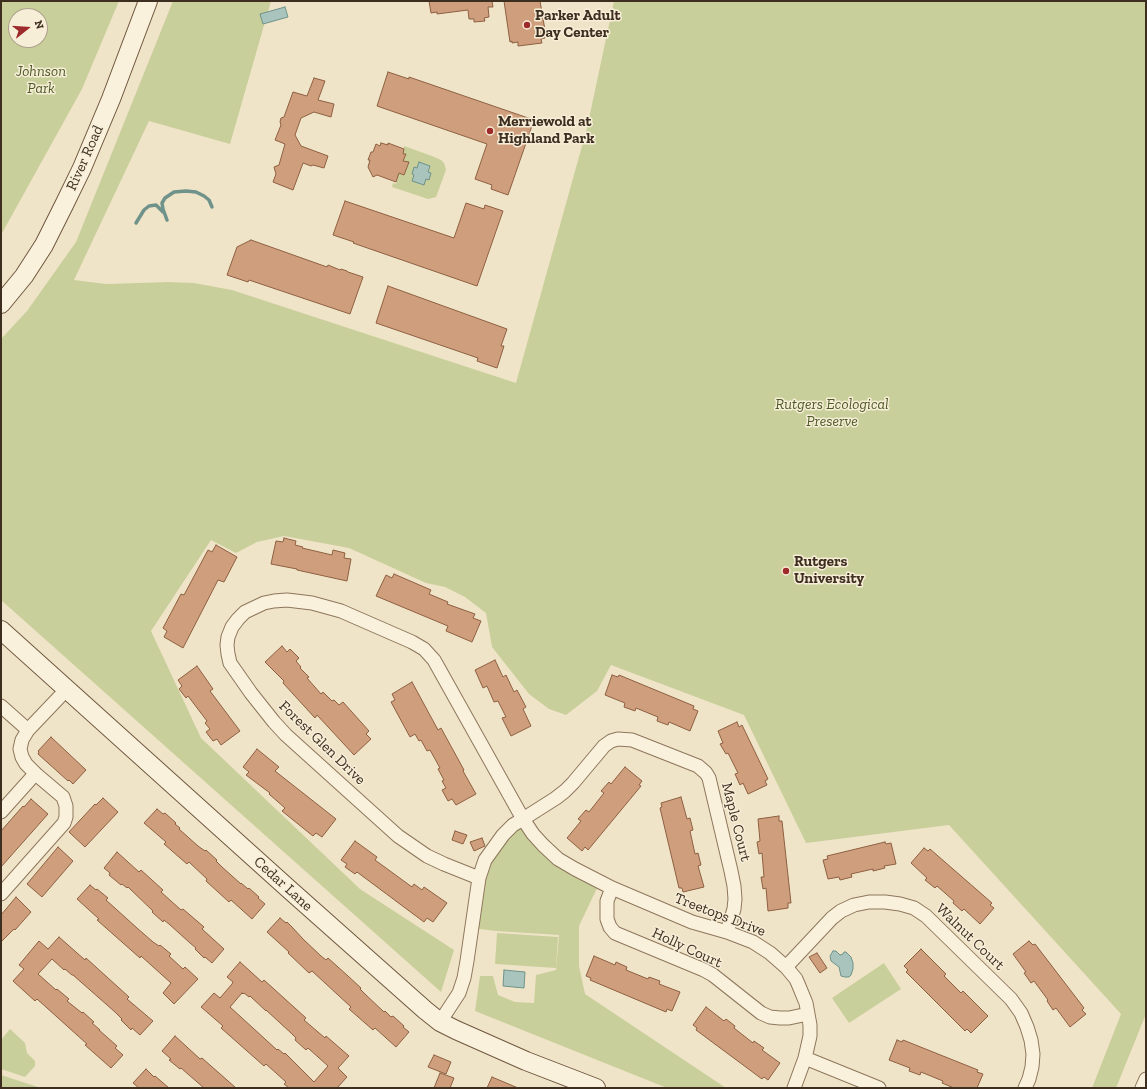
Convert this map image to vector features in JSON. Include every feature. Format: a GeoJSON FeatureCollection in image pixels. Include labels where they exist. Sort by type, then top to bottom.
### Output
{"type":"FeatureCollection","features":[{"type":"Feature","properties":{"kind":"street","name":"River Road"},"geometry":{"type":"LineString","coordinates":[[1,304],[24,276],[44,245],[82,168],[111,99],[148,1]]}},
{"type":"Feature","properties":{"kind":"street","name":"Forest Glen Drive"},"geometry":{"type":"LineString","coordinates":[[479,878],[427,856],[398,836],[286,735],[274,722],[255,699],[230,663],[226,645],[228,637],[232,628],[245,612],[264,603],[274,601],[287,600],[312,603],[342,610],[424,649],[434,660],[533,834],[558,859],[612,888]]}},
{"type":"Feature","properties":{"kind":"street","name":"Cedar Lane"},"geometry":{"type":"LineString","coordinates":[[1,630],[297,896],[440,1022],[526,1061],[596,1088]]}},
{"type":"Feature","properties":{"kind":"street"},"geometry":{"type":"LineString","coordinates":[[1,894],[64,822],[66,817],[66,806],[62,797],[35,774],[26,764],[20,749],[22,740],[28,730],[67,688]]}},
{"type":"Feature","properties":{"kind":"street"},"geometry":{"type":"LineString","coordinates":[[1,706],[28,730]]}},
{"type":"Feature","properties":{"kind":"street","name":"Maple Court"},"geometry":{"type":"LineString","coordinates":[[523,818],[565,791],[604,746],[611,741],[618,739],[632,740],[698,766],[709,778],[731,871],[735,899],[732,917],[727,932]]}},
{"type":"Feature","properties":{"kind":"street"},"geometry":{"type":"LineString","coordinates":[[1,812],[35,774]]}},
{"type":"Feature","properties":{"kind":"street"},"geometry":{"type":"LineString","coordinates":[[440,1022],[459,993],[464,978],[479,878],[485,860],[503,834],[523,818]]}},
{"type":"Feature","properties":{"kind":"street","name":"Treetops Drive"},"geometry":{"type":"LineString","coordinates":[[612,888],[692,922],[727,932],[753,942],[770,953],[786,967],[796,979],[806,1003],[808,1014]]}},
{"type":"Feature","properties":{"kind":"street","name":"Holly Court"},"geometry":{"type":"LineString","coordinates":[[612,888],[607,901],[607,919],[615,933],[704,970],[713,975],[761,1013],[770,1017],[789,1018],[808,1014]]}},
{"type":"Feature","properties":{"kind":"street","name":"Walnut Court"},"geometry":{"type":"LineString","coordinates":[[786,967],[832,918],[854,905],[869,902],[885,902],[914,908],[926,916],[1011,999],[1021,1013],[1031,1040],[1033,1054],[1030,1073],[1025,1088]]}},
{"type":"Feature","properties":{"kind":"street"},"geometry":{"type":"LineString","coordinates":[[794,1088],[805,1058],[810,1036],[808,1014]]}},
{"type":"Feature","properties":{"kind":"street"},"geometry":{"type":"LineString","coordinates":[[805,1058],[879,1088]]}},
{"type":"Feature","properties":{"kind":"street"},"geometry":{"type":"LineString","coordinates":[[1142,1088],[1146,1079]]}},
{"type":"Feature","properties":{"kind":"green space","name":"Johnson Park"},"geometry":{"type":"Polygon","coordinates":[[[1,1],[119,1],[82,89],[1,235],[1,1]]]}},
{"type":"Feature","properties":{"kind":"green space","name":"Rutgers Ecological Preserve"},"geometry":{"type":"Polygon","coordinates":[[[173,1],[271,1],[230,144],[149,121],[74,280],[106,284],[168,282],[194,283],[232,290],[516,383],[587,128],[614,1],[1146,1],[1146,1014],[1116,1088],[1092,1088],[1121,1014],[949,825],[806,843],[744,715],[611,665],[597,691],[566,715],[549,709],[529,694],[492,647],[486,613],[465,597],[445,587],[426,583],[349,548],[284,536],[257,542],[236,553],[211,540],[151,631],[201,738],[360,889],[454,950],[441,992],[1,600],[1,339],[27,311],[76,242],[173,1]]]}},
{"type":"Feature","properties":{"kind":"green space"},"geometry":{"type":"Polygon","coordinates":[[[404,146],[432,156],[444,163],[446,170],[436,197],[428,199],[392,187],[393,183],[396,184],[399,173],[404,175],[408,163],[403,161],[405,155],[403,153],[404,146]]]}},
{"type":"Feature","properties":{"kind":"green space"},"geometry":{"type":"Polygon","coordinates":[[[523,819],[533,834],[600,882],[579,926],[579,966],[585,994],[726,1088],[667,1088],[475,1011],[480,976],[493,976],[498,995],[515,1002],[534,1003],[536,975],[556,970],[559,935],[472,928],[479,878],[523,819]]]}},
{"type":"Feature","properties":{"kind":"green space"},"geometry":{"type":"Polygon","coordinates":[[[497,933],[558,937],[556,968],[495,964],[497,933]]]}},
{"type":"Feature","properties":{"kind":"green space"},"geometry":{"type":"Polygon","coordinates":[[[884,963],[901,989],[849,1023],[832,998],[884,963]]]}},
{"type":"Feature","properties":{"kind":"green space"},"geometry":{"type":"Polygon","coordinates":[[[10,1029],[25,1043],[27,1053],[35,1061],[35,1066],[25,1077],[1,1069],[1,1040],[10,1029]]]}},
{"type":"Feature","properties":{"kind":"green space"},"geometry":{"type":"Polygon","coordinates":[[[1,1075],[41,1088],[1,1088],[1,1075]]]}},
{"type":"Feature","properties":{"kind":"water"},"geometry":{"type":"Polygon","coordinates":[[[285,7],[288,17],[263,24],[260,14],[285,7]]]}},
{"type":"Feature","properties":{"kind":"water"},"geometry":{"type":"Polygon","coordinates":[[[419,162],[430,166],[428,172],[431,173],[429,180],[426,179],[424,185],[412,181],[414,167],[417,168],[419,162]]]}},
{"type":"Feature","properties":{"kind":"water"},"geometry":{"type":"Polygon","coordinates":[[[833,951],[836,951],[840,955],[846,952],[851,957],[853,969],[849,977],[841,976],[839,967],[831,961],[830,956],[833,951]]]}},
{"type":"Feature","properties":{"kind":"water"},"geometry":{"type":"Polygon","coordinates":[[[504,970],[525,972],[524,988],[503,986],[504,970]]]}},
{"type":"Feature","properties":{"kind":"building"},"geometry":{"type":"Polygon","coordinates":[[[429,1],[492,1],[493,7],[488,7],[489,17],[484,18],[485,21],[474,22],[474,19],[469,19],[468,10],[437,14],[437,12],[431,13],[429,1]]]}},
{"type":"Feature","properties":{"kind":"building","name":"Parker Adult Day Center"},"geometry":{"type":"Polygon","coordinates":[[[504,1],[540,1],[546,36],[545,38],[541,39],[542,43],[518,46],[518,42],[510,42],[504,1]]]}},
{"type":"Feature","properties":{"kind":"building","name":"Merriewold at Highland Park"},"geometry":{"type":"Polygon","coordinates":[[[388,72],[409,79],[409,77],[534,120],[508,195],[491,189],[492,185],[475,179],[487,144],[377,106],[388,72]]]}},
{"type":"Feature","properties":{"kind":"building"},"geometry":{"type":"Polygon","coordinates":[[[314,78],[325,81],[318,100],[334,104],[331,117],[314,112],[301,118],[295,135],[301,146],[328,156],[324,168],[303,163],[293,190],[273,182],[276,174],[274,167],[279,165],[285,144],[275,140],[281,125],[281,118],[284,117],[293,92],[307,96],[314,78]]]}},
{"type":"Feature","properties":{"kind":"building"},"geometry":{"type":"Polygon","coordinates":[[[381,143],[388,145],[388,143],[404,149],[403,154],[406,154],[403,161],[409,162],[404,175],[399,173],[396,182],[377,175],[373,177],[368,167],[370,160],[368,160],[371,152],[373,152],[376,144],[380,146],[381,143]]]}},
{"type":"Feature","properties":{"kind":"building"},"geometry":{"type":"Polygon","coordinates":[[[345,201],[454,238],[466,203],[484,209],[485,205],[503,211],[477,286],[333,235],[345,201]]]}},
{"type":"Feature","properties":{"kind":"building"},"geometry":{"type":"Polygon","coordinates":[[[251,240],[327,267],[328,265],[363,277],[350,314],[249,280],[248,282],[227,275],[237,247],[251,240]]]}},
{"type":"Feature","properties":{"kind":"building"},"geometry":{"type":"Polygon","coordinates":[[[388,286],[507,329],[501,346],[504,346],[497,368],[477,361],[478,358],[376,323],[388,286]]]}},
{"type":"Feature","properties":{"kind":"building"},"geometry":{"type":"Polygon","coordinates":[[[284,538],[296,541],[295,545],[303,547],[302,548],[332,555],[333,550],[345,553],[344,558],[351,559],[347,581],[271,564],[276,541],[283,542],[284,538]]]}},
{"type":"Feature","properties":{"kind":"building"},"geometry":{"type":"Polygon","coordinates":[[[216,545],[237,557],[224,582],[218,580],[183,648],[164,637],[167,631],[163,628],[181,594],[184,595],[208,550],[212,552],[216,545]]]}},
{"type":"Feature","properties":{"kind":"building"},"geometry":{"type":"Polygon","coordinates":[[[394,574],[431,590],[429,594],[448,602],[447,604],[475,614],[473,618],[481,621],[472,642],[446,631],[448,626],[376,596],[386,575],[392,578],[394,574]]]}},
{"type":"Feature","properties":{"kind":"building"},"geometry":{"type":"Polygon","coordinates":[[[282,646],[287,652],[290,649],[299,658],[296,661],[301,667],[300,668],[309,677],[307,678],[321,694],[323,692],[332,701],[334,700],[339,705],[343,702],[369,731],[366,734],[371,739],[354,755],[317,715],[315,718],[283,683],[284,681],[265,662],[282,646]]]}},
{"type":"Feature","properties":{"kind":"building"},"geometry":{"type":"Polygon","coordinates":[[[495,660],[503,677],[506,675],[514,692],[517,690],[526,707],[523,709],[531,726],[511,736],[502,718],[506,717],[498,701],[494,702],[487,686],[483,688],[475,670],[495,660]]]}},
{"type":"Feature","properties":{"kind":"building"},"geometry":{"type":"Polygon","coordinates":[[[197,666],[213,689],[210,691],[240,731],[221,745],[217,739],[213,741],[206,732],[210,729],[205,723],[207,721],[188,696],[186,698],[179,689],[182,686],[178,680],[197,666]]]}},
{"type":"Feature","properties":{"kind":"building"},"geometry":{"type":"Polygon","coordinates":[[[612,675],[618,677],[619,675],[694,706],[693,709],[698,711],[690,731],[669,722],[668,725],[657,721],[658,717],[636,708],[635,711],[624,707],[625,703],[605,695],[612,675]]]}},
{"type":"Feature","properties":{"kind":"building"},"geometry":{"type":"Polygon","coordinates":[[[412,682],[438,730],[441,728],[476,794],[456,805],[452,799],[448,801],[442,790],[446,788],[442,781],[444,780],[438,769],[440,768],[430,750],[427,751],[421,740],[419,741],[415,734],[410,737],[391,702],[395,700],[392,694],[412,682]]]}},
{"type":"Feature","properties":{"kind":"building"},"geometry":{"type":"Polygon","coordinates":[[[737,722],[739,727],[742,725],[768,779],[765,781],[767,785],[748,794],[743,783],[740,785],[735,774],[738,773],[728,753],[726,754],[720,744],[723,743],[718,731],[737,722]]]}},
{"type":"Feature","properties":{"kind":"building"},"geometry":{"type":"Polygon","coordinates":[[[51,737],[86,770],[73,784],[38,754],[38,751],[51,737]]]}},
{"type":"Feature","properties":{"kind":"building"},"geometry":{"type":"Polygon","coordinates":[[[257,749],[279,767],[275,771],[336,819],[322,837],[316,833],[313,836],[282,811],[285,808],[269,794],[270,793],[246,775],[249,772],[243,767],[257,749]]]}},
{"type":"Feature","properties":{"kind":"building"},"geometry":{"type":"Polygon","coordinates":[[[625,767],[642,781],[639,785],[641,786],[588,850],[585,847],[582,851],[567,838],[581,821],[578,819],[586,810],[589,812],[604,793],[601,791],[609,782],[611,784],[625,767]]]}},
{"type":"Feature","properties":{"kind":"building"},"geometry":{"type":"Polygon","coordinates":[[[681,797],[687,819],[690,818],[693,830],[690,831],[695,854],[698,853],[701,865],[698,866],[704,887],[683,892],[682,888],[679,888],[660,808],[662,807],[661,803],[681,797]]]}},
{"type":"Feature","properties":{"kind":"building"},"geometry":{"type":"Polygon","coordinates":[[[103,798],[118,812],[85,847],[69,832],[95,804],[96,805],[103,798]]]}},
{"type":"Feature","properties":{"kind":"building"},"geometry":{"type":"Polygon","coordinates":[[[31,799],[48,814],[1,867],[1,831],[31,799]]]}},
{"type":"Feature","properties":{"kind":"building"},"geometry":{"type":"Polygon","coordinates":[[[157,809],[163,814],[165,813],[176,823],[175,824],[180,828],[179,829],[198,846],[205,851],[206,850],[241,884],[248,889],[249,888],[259,897],[258,898],[265,904],[252,919],[231,900],[229,902],[206,881],[207,879],[189,862],[187,864],[164,844],[166,842],[144,823],[157,809]]]}},
{"type":"Feature","properties":{"kind":"building"},"geometry":{"type":"Polygon","coordinates":[[[779,816],[779,821],[782,821],[791,903],[788,903],[788,908],[768,911],[766,888],[763,889],[761,877],[764,877],[762,853],[759,854],[757,842],[760,841],[758,819],[779,816]]]}},
{"type":"Feature","properties":{"kind":"building"},"geometry":{"type":"Polygon","coordinates":[[[455,831],[467,835],[463,844],[452,840],[455,831]]]}},
{"type":"Feature","properties":{"kind":"building"},"geometry":{"type":"Polygon","coordinates":[[[482,838],[485,846],[474,851],[470,842],[482,838]]]}},
{"type":"Feature","properties":{"kind":"building"},"geometry":{"type":"Polygon","coordinates":[[[355,841],[377,857],[375,860],[412,887],[414,884],[422,890],[424,887],[447,903],[433,922],[427,918],[424,922],[357,872],[355,874],[345,867],[347,864],[341,860],[355,841]]]}},
{"type":"Feature","properties":{"kind":"building"},"geometry":{"type":"Polygon","coordinates":[[[885,842],[886,844],[891,843],[896,864],[884,866],[885,868],[873,871],[873,869],[851,874],[852,877],[840,880],[839,877],[828,879],[823,860],[828,859],[827,856],[885,842]]]}},
{"type":"Feature","properties":{"kind":"building"},"geometry":{"type":"Polygon","coordinates":[[[58,847],[73,861],[42,897],[27,884],[58,847]]]}},
{"type":"Feature","properties":{"kind":"building"},"geometry":{"type":"Polygon","coordinates":[[[924,848],[928,851],[930,849],[992,903],[990,905],[994,908],[980,924],[964,909],[962,911],[953,903],[954,901],[937,886],[935,888],[925,880],[927,878],[911,863],[924,848]]]}},
{"type":"Feature","properties":{"kind":"building"},"geometry":{"type":"Polygon","coordinates":[[[117,852],[139,872],[141,870],[163,890],[161,892],[181,910],[183,909],[204,927],[202,929],[224,949],[212,963],[205,957],[204,958],[195,949],[196,948],[169,924],[164,920],[163,922],[128,887],[127,888],[122,884],[121,885],[109,875],[110,873],[104,868],[117,852]]]}},
{"type":"Feature","properties":{"kind":"building"},"geometry":{"type":"Polygon","coordinates":[[[90,885],[108,898],[106,900],[153,942],[159,946],[160,945],[171,954],[169,956],[183,969],[185,967],[198,979],[174,1004],[163,993],[171,983],[97,920],[99,919],[77,899],[90,885]]]}},
{"type":"Feature","properties":{"kind":"building"},"geometry":{"type":"Polygon","coordinates":[[[16,897],[31,912],[15,930],[14,929],[1,942],[1,915],[16,897]]]}},
{"type":"Feature","properties":{"kind":"building"},"geometry":{"type":"Polygon","coordinates":[[[280,918],[286,923],[287,922],[321,956],[326,960],[328,958],[348,976],[384,1012],[385,1011],[391,1017],[393,1016],[404,1026],[403,1027],[409,1032],[396,1047],[375,1028],[373,1030],[349,1009],[351,1007],[312,971],[309,973],[267,932],[280,918]]]}},
{"type":"Feature","properties":{"kind":"building"},"geometry":{"type":"Polygon","coordinates":[[[59,937],[85,960],[86,958],[129,997],[127,999],[153,1021],[140,1035],[132,1028],[131,1030],[115,1012],[73,975],[65,969],[64,970],[52,959],[38,974],[69,999],[67,1001],[82,1013],[83,1012],[94,1022],[92,1023],[99,1030],[117,1046],[115,1048],[123,1055],[111,1068],[37,999],[35,1001],[13,981],[24,969],[19,965],[39,941],[48,949],[59,937]]]}},
{"type":"Feature","properties":{"kind":"building"},"geometry":{"type":"Polygon","coordinates":[[[1029,941],[1033,945],[1035,944],[1084,1008],[1082,1010],[1086,1014],[1070,1027],[1056,1008],[1053,1010],[1047,1001],[1048,1000],[1034,981],[1031,983],[1024,973],[1026,972],[1013,954],[1029,941]]]}},
{"type":"Feature","properties":{"kind":"building"},"geometry":{"type":"Polygon","coordinates":[[[921,949],[946,974],[944,976],[961,993],[963,991],[988,1016],[971,1033],[967,1029],[965,1031],[906,972],[908,970],[904,966],[921,949]]]}},
{"type":"Feature","properties":{"kind":"building"},"geometry":{"type":"Polygon","coordinates":[[[817,953],[827,968],[820,973],[809,957],[817,953]]]}},
{"type":"Feature","properties":{"kind":"building"},"geometry":{"type":"Polygon","coordinates":[[[594,956],[615,965],[616,962],[627,967],[626,970],[648,979],[649,977],[660,981],[659,984],[680,992],[672,1011],[667,1009],[666,1012],[590,980],[591,978],[586,976],[594,956]]]}},
{"type":"Feature","properties":{"kind":"building"},"geometry":{"type":"Polygon","coordinates":[[[240,962],[262,982],[264,980],[306,1018],[304,1020],[325,1038],[326,1036],[349,1056],[338,1068],[347,1077],[337,1088],[289,1088],[284,1084],[286,1082],[266,1064],[264,1066],[221,1028],[223,1026],[201,1007],[214,993],[220,998],[233,982],[227,977],[240,962]],[[242,993],[230,1007],[277,1050],[278,1049],[284,1054],[285,1053],[314,1082],[328,1066],[308,1048],[306,1050],[295,1040],[296,1038],[291,1033],[250,996],[249,997],[244,993],[242,993]]]}},
{"type":"Feature","properties":{"kind":"building"},"geometry":{"type":"Polygon","coordinates":[[[706,1007],[724,1021],[726,1019],[735,1026],[734,1028],[753,1043],[754,1041],[764,1048],[762,1050],[780,1063],[768,1080],[764,1077],[762,1079],[696,1030],[697,1028],[693,1025],[706,1007]]]}},
{"type":"Feature","properties":{"kind":"building"},"geometry":{"type":"Polygon","coordinates":[[[175,1036],[200,1059],[202,1058],[236,1088],[204,1088],[181,1068],[180,1069],[169,1060],[171,1059],[162,1051],[175,1036]]]}},
{"type":"Feature","properties":{"kind":"building"},"geometry":{"type":"Polygon","coordinates":[[[897,1040],[902,1042],[903,1040],[978,1070],[977,1072],[983,1074],[977,1088],[954,1088],[942,1083],[943,1081],[921,1072],[920,1075],[909,1071],[910,1068],[889,1060],[897,1040]]]}},
{"type":"Feature","properties":{"kind":"building"},"geometry":{"type":"Polygon","coordinates":[[[434,1055],[451,1062],[446,1074],[428,1067],[434,1055]]]}},
{"type":"Feature","properties":{"kind":"building"},"geometry":{"type":"Polygon","coordinates":[[[146,1069],[169,1088],[139,1088],[133,1083],[146,1069]]]}},
{"type":"Feature","properties":{"kind":"building"},"geometry":{"type":"Polygon","coordinates":[[[440,1073],[454,1078],[450,1088],[434,1088],[440,1073]]]}},
{"type":"Feature","properties":{"kind":"building"},"geometry":{"type":"Polygon","coordinates":[[[492,1077],[518,1088],[487,1088],[492,1077]]]}},
{"type":"Feature","properties":{"kind":"waterway"},"geometry":{"type":"LineString","coordinates":[[167,220],[162,203],[165,198],[174,192],[196,192],[209,200],[212,207]]}},
{"type":"Feature","properties":{"kind":"waterway"},"geometry":{"type":"LineString","coordinates":[[136,223],[144,210],[149,206],[156,205],[163,212]]}},
{"type":"Feature","properties":{"kind":"place","name":"Parker Adult Day Center"},"geometry":{"type":"Point","coordinates":[527,25]}},
{"type":"Feature","properties":{"kind":"place","name":"Merriewold at Highland Park"},"geometry":{"type":"Point","coordinates":[490,131]}},
{"type":"Feature","properties":{"kind":"place","name":"Rutgers University"},"geometry":{"type":"Point","coordinates":[786,571]}}]}
